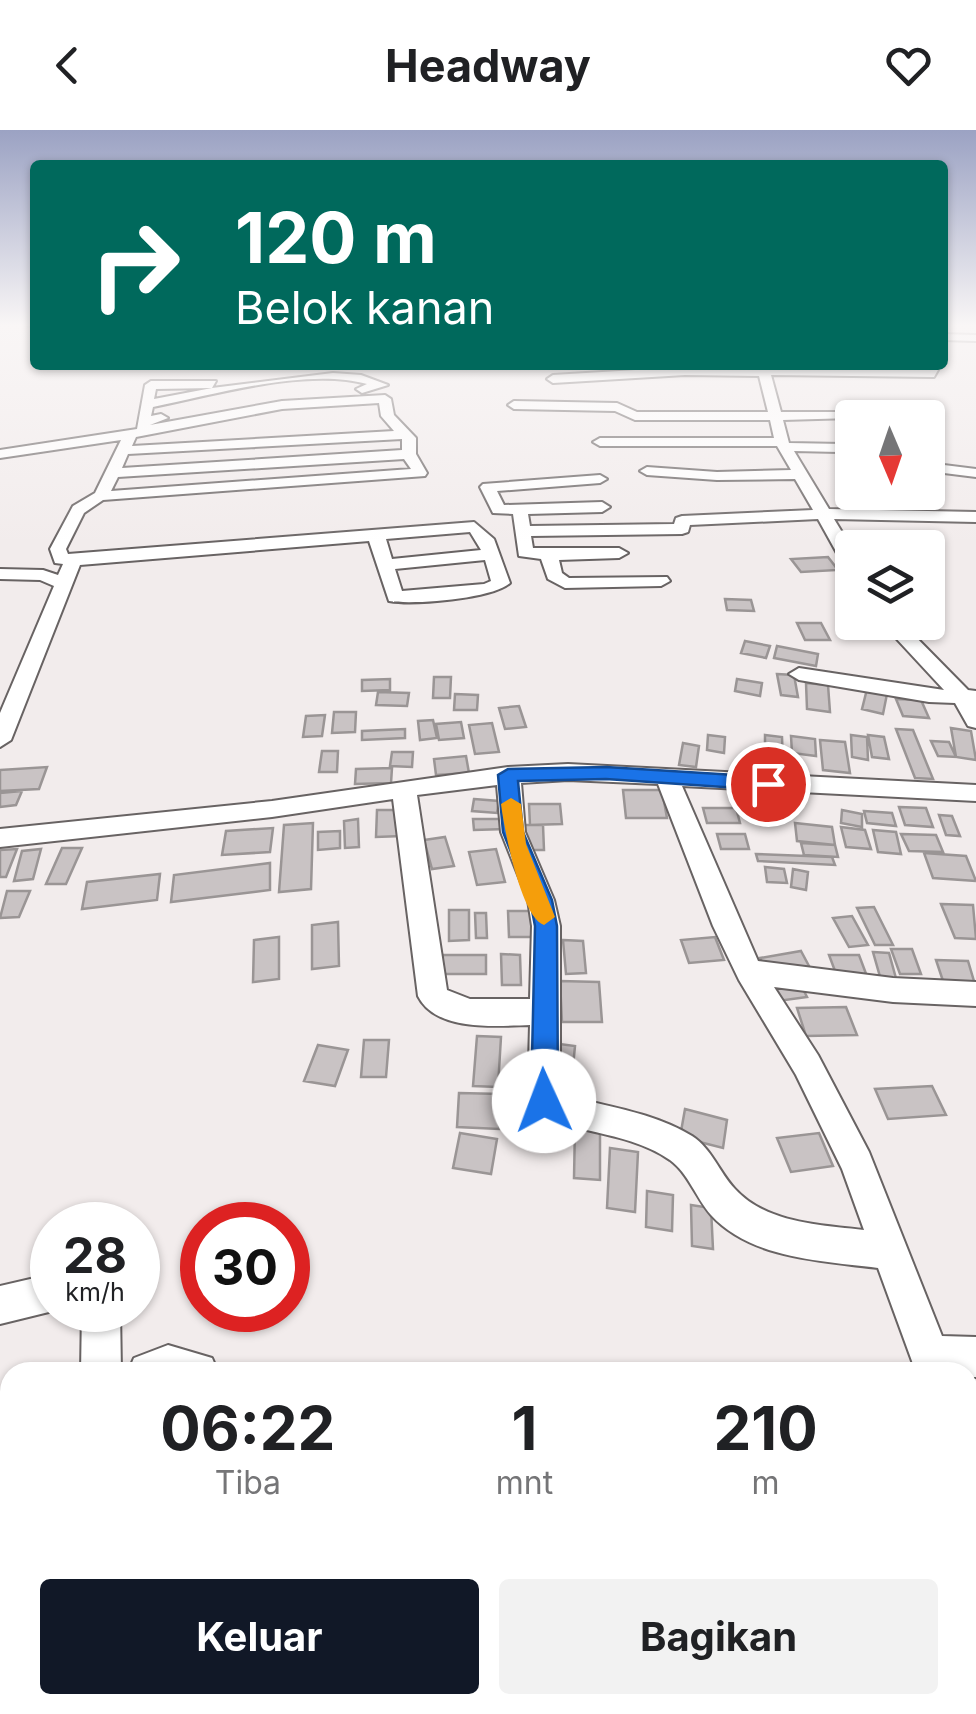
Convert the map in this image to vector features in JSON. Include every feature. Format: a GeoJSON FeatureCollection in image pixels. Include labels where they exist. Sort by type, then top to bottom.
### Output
{"type":"FeatureCollection","features":[{"type":"Feature","properties":{"kind":"street"},"geometry":{"type":"LineString","coordinates":[[100,496],[123,450],[141,428],[149,397]]}},
{"type":"Feature","properties":{"kind":"street"},"geometry":{"type":"LineString","coordinates":[[148,404],[186,397]]}},
{"type":"Feature","properties":{"kind":"street"},"geometry":{"type":"LineString","coordinates":[[0,454],[284,397]]}},
{"type":"Feature","properties":{"kind":"street"},"geometry":{"type":"LineString","coordinates":[[771,397],[779,429],[835,532]]}},
{"type":"Feature","properties":{"kind":"street"},"geometry":{"type":"LineString","coordinates":[[141,428],[267,418],[380,398],[387,400],[381,416],[406,434],[409,454],[420,470],[418,475],[100,496],[83,502],[58,549],[61,559],[474,528],[480,529],[501,580],[496,586],[412,598],[395,596],[377,538]]}},
{"type":"Feature","properties":{"kind":"street"},"geometry":{"type":"LineString","coordinates":[[514,405],[617,407],[635,416]]}},
{"type":"Feature","properties":{"kind":"street"},"geometry":{"type":"LineString","coordinates":[[578,419],[635,416],[779,429],[835,446]]}},
{"type":"Feature","properties":{"kind":"street"},"geometry":{"type":"LineString","coordinates":[[263,485],[262,442],[267,418]]}},
{"type":"Feature","properties":{"kind":"street"},"geometry":{"type":"LineString","coordinates":[[600,442],[835,424]]}},
{"type":"Feature","properties":{"kind":"street"},"geometry":{"type":"LineString","coordinates":[[647,471],[717,476],[779,429]]}},
{"type":"Feature","properties":{"kind":"street"},"geometry":{"type":"LineString","coordinates":[[702,452],[779,429],[835,456]]}},
{"type":"Feature","properties":{"kind":"street"},"geometry":{"type":"LineString","coordinates":[[692,431],[835,430]]}},
{"type":"Feature","properties":{"kind":"street"},"geometry":{"type":"LineString","coordinates":[[123,450],[406,434]]}},
{"type":"Feature","properties":{"kind":"street"},"geometry":{"type":"LineString","coordinates":[[113,473],[409,454]]}},
{"type":"Feature","properties":{"kind":"street"},"geometry":{"type":"LineString","coordinates":[[945,469],[976,472]]}},
{"type":"Feature","properties":{"kind":"street"},"geometry":{"type":"LineString","coordinates":[[600,479],[488,487],[498,510],[600,504]]}},
{"type":"Feature","properties":{"kind":"street"},"geometry":{"type":"LineString","coordinates":[[520,509],[528,556],[619,554],[613,530]]}},
{"type":"Feature","properties":{"kind":"street"},"geometry":{"type":"LineString","coordinates":[[920,510],[922,516]]}},
{"type":"Feature","properties":{"kind":"street"},"geometry":{"type":"LineString","coordinates":[[522,531],[682,529],[682,521],[708,518],[825,514],[976,516]]}},
{"type":"Feature","properties":{"kind":"street"},"geometry":{"type":"LineString","coordinates":[[665,529],[674,554]]}},
{"type":"Feature","properties":{"kind":"street"},"geometry":{"type":"LineString","coordinates":[[385,565],[492,554]]}},
{"type":"Feature","properties":{"kind":"street"},"geometry":{"type":"LineString","coordinates":[[549,555],[554,574],[565,583],[660,581]]}},
{"type":"Feature","properties":{"kind":"street"},"geometry":{"type":"LineString","coordinates":[[0,740],[74,560]]}},
{"type":"Feature","properties":{"kind":"street"},"geometry":{"type":"LineString","coordinates":[[0,574],[44,574],[65,584]]}},
{"type":"Feature","properties":{"kind":"street"},"geometry":{"type":"LineString","coordinates":[[909,640],[970,697],[976,722]]}},
{"type":"Feature","properties":{"kind":"street"},"geometry":{"type":"LineString","coordinates":[[800,674],[896,692],[970,697]]}},
{"type":"Feature","properties":{"kind":"street"},"geometry":{"type":"LineString","coordinates":[[0,838],[272,809],[508,775],[568,772],[976,793]]}},
{"type":"Feature","properties":{"kind":"street"},"geometry":{"type":"LineString","coordinates":[[508,775],[513,832],[541,900],[546,926],[542,1088],[549,1106],[677,1145],[701,1166],[723,1203],[747,1223],[796,1237],[889,1251]]}},
{"type":"Feature","properties":{"kind":"street"},"geometry":{"type":"LineString","coordinates":[[667,777],[706,878],[749,972],[834,1115],[858,1164],[932,1362]]}},
{"type":"Feature","properties":{"kind":"street"},"geometry":{"type":"LineString","coordinates":[[404,789],[434,996],[442,1005],[461,1009],[544,1012]]}},
{"type":"Feature","properties":{"kind":"street"},"geometry":{"type":"LineString","coordinates":[[749,972],[893,990],[976,994]]}},
{"type":"Feature","properties":{"kind":"street"},"geometry":{"type":"LineString","coordinates":[[0,1305],[30,1298]]}},
{"type":"Feature","properties":{"kind":"street"},"geometry":{"type":"LineString","coordinates":[[100,1332],[101,1362]]}},
{"type":"Feature","properties":{"kind":"street"},"geometry":{"type":"LineString","coordinates":[[944,1362],[976,1356]]}},
{"type":"Feature","properties":{"kind":"building"},"geometry":{"type":"Polygon","coordinates":[[[828,557],[835,570],[801,572],[791,559],[828,557]]]}},
{"type":"Feature","properties":{"kind":"building"},"geometry":{"type":"Polygon","coordinates":[[[725,599],[751,600],[754,611],[727,610],[725,599]]]}},
{"type":"Feature","properties":{"kind":"building"},"geometry":{"type":"Polygon","coordinates":[[[797,623],[821,623],[830,640],[805,640],[797,623]]]}},
{"type":"Feature","properties":{"kind":"building"},"geometry":{"type":"Polygon","coordinates":[[[745,641],[770,646],[766,658],[741,653],[745,641]]]}},
{"type":"Feature","properties":{"kind":"building"},"geometry":{"type":"Polygon","coordinates":[[[777,646],[818,654],[816,666],[774,658],[777,646]]]}},
{"type":"Feature","properties":{"kind":"building"},"geometry":{"type":"Polygon","coordinates":[[[777,674],[794,675],[798,697],[781,695],[777,674]]]}},
{"type":"Feature","properties":{"kind":"building"},"geometry":{"type":"Polygon","coordinates":[[[434,677],[451,677],[450,698],[433,698],[434,677]]]}},
{"type":"Feature","properties":{"kind":"building"},"geometry":{"type":"Polygon","coordinates":[[[390,679],[390,690],[362,691],[362,680],[390,679]]]}},
{"type":"Feature","properties":{"kind":"building"},"geometry":{"type":"Polygon","coordinates":[[[737,679],[762,683],[760,696],[735,691],[737,679]]]}},
{"type":"Feature","properties":{"kind":"building"},"geometry":{"type":"Polygon","coordinates":[[[806,683],[828,685],[830,712],[807,709],[806,683]]]}},
{"type":"Feature","properties":{"kind":"building"},"geometry":{"type":"Polygon","coordinates":[[[867,689],[887,694],[883,714],[862,709],[867,689]]]}},
{"type":"Feature","properties":{"kind":"building"},"geometry":{"type":"Polygon","coordinates":[[[378,692],[409,693],[407,706],[376,705],[378,692]]]}},
{"type":"Feature","properties":{"kind":"building"},"geometry":{"type":"Polygon","coordinates":[[[455,694],[478,695],[477,710],[454,710],[455,694]]]}},
{"type":"Feature","properties":{"kind":"building"},"geometry":{"type":"Polygon","coordinates":[[[896,699],[921,700],[929,718],[903,716],[896,699]]]}},
{"type":"Feature","properties":{"kind":"building"},"geometry":{"type":"Polygon","coordinates":[[[519,706],[526,727],[505,729],[499,708],[519,706]]]}},
{"type":"Feature","properties":{"kind":"building"},"geometry":{"type":"Polygon","coordinates":[[[334,712],[356,712],[355,732],[332,733],[334,712]]]}},
{"type":"Feature","properties":{"kind":"building"},"geometry":{"type":"Polygon","coordinates":[[[325,715],[322,736],[303,737],[306,716],[325,715]]]}},
{"type":"Feature","properties":{"kind":"building"},"geometry":{"type":"Polygon","coordinates":[[[433,720],[437,738],[420,740],[418,721],[433,720]]]}},
{"type":"Feature","properties":{"kind":"building"},"geometry":{"type":"Polygon","coordinates":[[[461,722],[464,738],[439,740],[436,724],[461,722]]]}},
{"type":"Feature","properties":{"kind":"building"},"geometry":{"type":"Polygon","coordinates":[[[492,723],[499,752],[475,754],[469,725],[492,723]]]}},
{"type":"Feature","properties":{"kind":"building"},"geometry":{"type":"Polygon","coordinates":[[[951,728],[971,731],[976,760],[956,757],[951,728]]]}},
{"type":"Feature","properties":{"kind":"building"},"geometry":{"type":"Polygon","coordinates":[[[405,729],[405,738],[362,740],[362,731],[405,729]]]}},
{"type":"Feature","properties":{"kind":"building"},"geometry":{"type":"Polygon","coordinates":[[[896,729],[913,730],[933,779],[915,778],[896,729]]]}},
{"type":"Feature","properties":{"kind":"building"},"geometry":{"type":"Polygon","coordinates":[[[708,735],[725,737],[724,753],[707,750],[708,735]]]}},
{"type":"Feature","properties":{"kind":"building"},"geometry":{"type":"Polygon","coordinates":[[[765,735],[782,737],[783,761],[765,759],[765,735]]]}},
{"type":"Feature","properties":{"kind":"building"},"geometry":{"type":"Polygon","coordinates":[[[851,735],[867,737],[868,760],[852,757],[851,735]]]}},
{"type":"Feature","properties":{"kind":"building"},"geometry":{"type":"Polygon","coordinates":[[[868,735],[884,737],[889,759],[872,757],[868,735]]]}},
{"type":"Feature","properties":{"kind":"building"},"geometry":{"type":"Polygon","coordinates":[[[791,736],[815,739],[816,756],[792,753],[791,736]]]}},
{"type":"Feature","properties":{"kind":"building"},"geometry":{"type":"Polygon","coordinates":[[[820,740],[845,742],[850,773],[823,770],[820,740]]]}},
{"type":"Feature","properties":{"kind":"building"},"geometry":{"type":"Polygon","coordinates":[[[931,741],[949,742],[956,757],[938,756],[931,741]]]}},
{"type":"Feature","properties":{"kind":"building"},"geometry":{"type":"Polygon","coordinates":[[[683,743],[699,746],[696,767],[679,765],[683,743]]]}},
{"type":"Feature","properties":{"kind":"building"},"geometry":{"type":"Polygon","coordinates":[[[322,751],[338,751],[337,772],[319,772],[322,751]]]}},
{"type":"Feature","properties":{"kind":"building"},"geometry":{"type":"Polygon","coordinates":[[[392,752],[413,752],[412,767],[390,766],[392,752]]]}},
{"type":"Feature","properties":{"kind":"building"},"geometry":{"type":"Polygon","coordinates":[[[466,756],[469,773],[436,775],[434,759],[466,756]]]}},
{"type":"Feature","properties":{"kind":"building"},"geometry":{"type":"Polygon","coordinates":[[[741,761],[772,763],[774,778],[742,775],[741,761]]]}},
{"type":"Feature","properties":{"kind":"building"},"geometry":{"type":"Polygon","coordinates":[[[47,767],[39,789],[0,791],[0,770],[47,767]]]}},
{"type":"Feature","properties":{"kind":"building"},"geometry":{"type":"Polygon","coordinates":[[[392,768],[391,783],[355,784],[356,769],[392,768]]]}},
{"type":"Feature","properties":{"kind":"building"},"geometry":{"type":"Polygon","coordinates":[[[623,790],[662,790],[667,818],[626,818],[623,790]]]}},
{"type":"Feature","properties":{"kind":"building"},"geometry":{"type":"Polygon","coordinates":[[[22,791],[16,805],[0,807],[0,793],[22,791]]]}},
{"type":"Feature","properties":{"kind":"building"},"geometry":{"type":"Polygon","coordinates":[[[474,799],[499,801],[497,813],[472,811],[474,799]]]}},
{"type":"Feature","properties":{"kind":"building"},"geometry":{"type":"Polygon","coordinates":[[[529,804],[560,804],[562,824],[530,825],[529,804]]]}},
{"type":"Feature","properties":{"kind":"building"},"geometry":{"type":"Polygon","coordinates":[[[899,807],[926,808],[933,827],[905,825],[899,807]]]}},
{"type":"Feature","properties":{"kind":"building"},"geometry":{"type":"Polygon","coordinates":[[[703,808],[736,808],[740,823],[707,823],[703,808]]]}},
{"type":"Feature","properties":{"kind":"building"},"geometry":{"type":"Polygon","coordinates":[[[377,810],[402,810],[402,836],[376,837],[377,810]]]}},
{"type":"Feature","properties":{"kind":"building"},"geometry":{"type":"Polygon","coordinates":[[[842,810],[862,814],[862,827],[841,823],[842,810]]]}},
{"type":"Feature","properties":{"kind":"building"},"geometry":{"type":"Polygon","coordinates":[[[864,811],[892,813],[896,826],[867,823],[864,811]]]}},
{"type":"Feature","properties":{"kind":"building"},"geometry":{"type":"Polygon","coordinates":[[[939,815],[952,816],[960,836],[946,835],[939,815]]]}},
{"type":"Feature","properties":{"kind":"building"},"geometry":{"type":"Polygon","coordinates":[[[358,819],[359,847],[345,848],[344,821],[358,819]]]}},
{"type":"Feature","properties":{"kind":"building"},"geometry":{"type":"Polygon","coordinates":[[[473,819],[506,819],[506,829],[474,830],[473,819]]]}},
{"type":"Feature","properties":{"kind":"building"},"geometry":{"type":"Polygon","coordinates":[[[313,823],[311,889],[279,892],[284,825],[313,823]]]}},
{"type":"Feature","properties":{"kind":"building"},"geometry":{"type":"Polygon","coordinates":[[[795,823],[832,827],[835,845],[797,841],[795,823]]]}},
{"type":"Feature","properties":{"kind":"building"},"geometry":{"type":"Polygon","coordinates":[[[521,825],[543,825],[544,850],[521,850],[521,825]]]}},
{"type":"Feature","properties":{"kind":"building"},"geometry":{"type":"Polygon","coordinates":[[[841,827],[865,830],[871,849],[846,847],[841,827]]]}},
{"type":"Feature","properties":{"kind":"building"},"geometry":{"type":"Polygon","coordinates":[[[273,828],[270,852],[222,855],[226,831],[273,828]]]}},
{"type":"Feature","properties":{"kind":"building"},"geometry":{"type":"Polygon","coordinates":[[[873,830],[896,832],[901,854],[878,852],[873,830]]]}},
{"type":"Feature","properties":{"kind":"building"},"geometry":{"type":"Polygon","coordinates":[[[340,831],[340,848],[318,850],[318,832],[340,831]]]}},
{"type":"Feature","properties":{"kind":"building"},"geometry":{"type":"Polygon","coordinates":[[[717,834],[745,834],[749,849],[721,849],[717,834]]]}},
{"type":"Feature","properties":{"kind":"building"},"geometry":{"type":"Polygon","coordinates":[[[901,834],[936,835],[943,852],[909,851],[901,834]]]}},
{"type":"Feature","properties":{"kind":"building"},"geometry":{"type":"Polygon","coordinates":[[[445,837],[454,866],[432,869],[424,840],[445,837]]]}},
{"type":"Feature","properties":{"kind":"building"},"geometry":{"type":"Polygon","coordinates":[[[801,843],[835,845],[838,857],[804,855],[801,843]]]}},
{"type":"Feature","properties":{"kind":"building"},"geometry":{"type":"Polygon","coordinates":[[[62,848],[82,848],[66,884],[46,884],[62,848]]]}},
{"type":"Feature","properties":{"kind":"building"},"geometry":{"type":"Polygon","coordinates":[[[17,849],[6,877],[0,877],[0,850],[17,849]]]}},
{"type":"Feature","properties":{"kind":"building"},"geometry":{"type":"Polygon","coordinates":[[[41,849],[33,879],[14,881],[22,851],[41,849]]]}},
{"type":"Feature","properties":{"kind":"building"},"geometry":{"type":"Polygon","coordinates":[[[496,849],[505,882],[477,885],[469,852],[496,849]]]}},
{"type":"Feature","properties":{"kind":"building"},"geometry":{"type":"Polygon","coordinates":[[[924,853],[966,856],[976,881],[933,878],[924,853]]]}},
{"type":"Feature","properties":{"kind":"building"},"geometry":{"type":"Polygon","coordinates":[[[756,854],[832,857],[835,865],[758,861],[756,854]]]}},
{"type":"Feature","properties":{"kind":"building"},"geometry":{"type":"Polygon","coordinates":[[[270,863],[270,890],[171,902],[174,875],[270,863]]]}},
{"type":"Feature","properties":{"kind":"building"},"geometry":{"type":"Polygon","coordinates":[[[765,867],[784,869],[787,883],[767,882],[765,867]]]}},
{"type":"Feature","properties":{"kind":"building"},"geometry":{"type":"Polygon","coordinates":[[[793,869],[808,872],[806,890],[791,887],[793,869]]]}},
{"type":"Feature","properties":{"kind":"building"},"geometry":{"type":"Polygon","coordinates":[[[160,874],[157,900],[82,909],[87,882],[160,874]]]}},
{"type":"Feature","properties":{"kind":"building"},"geometry":{"type":"Polygon","coordinates":[[[7,891],[30,891],[19,917],[0,918],[7,891]]]}},
{"type":"Feature","properties":{"kind":"building"},"geometry":{"type":"Polygon","coordinates":[[[941,904],[973,905],[976,939],[955,938],[941,904]]]}},
{"type":"Feature","properties":{"kind":"building"},"geometry":{"type":"Polygon","coordinates":[[[874,907],[893,945],[875,945],[857,908],[874,907]]]}},
{"type":"Feature","properties":{"kind":"building"},"geometry":{"type":"Polygon","coordinates":[[[449,910],[469,910],[469,940],[449,941],[449,910]]]}},
{"type":"Feature","properties":{"kind":"building"},"geometry":{"type":"Polygon","coordinates":[[[508,911],[539,911],[541,937],[509,937],[508,911]]]}},
{"type":"Feature","properties":{"kind":"building"},"geometry":{"type":"Polygon","coordinates":[[[475,913],[486,913],[487,938],[476,938],[475,913]]]}},
{"type":"Feature","properties":{"kind":"building"},"geometry":{"type":"Polygon","coordinates":[[[852,916],[868,945],[849,947],[833,918],[852,916]]]}},
{"type":"Feature","properties":{"kind":"building"},"geometry":{"type":"Polygon","coordinates":[[[338,922],[339,966],[312,969],[312,925],[338,922]]]}},
{"type":"Feature","properties":{"kind":"building"},"geometry":{"type":"Polygon","coordinates":[[[279,937],[279,979],[253,982],[254,940],[279,937]]]}},
{"type":"Feature","properties":{"kind":"building"},"geometry":{"type":"Polygon","coordinates":[[[715,937],[724,960],[689,963],[681,940],[715,937]]]}},
{"type":"Feature","properties":{"kind":"building"},"geometry":{"type":"Polygon","coordinates":[[[563,940],[583,941],[586,973],[566,974],[563,940]]]}},
{"type":"Feature","properties":{"kind":"building"},"geometry":{"type":"Polygon","coordinates":[[[891,949],[912,949],[921,974],[900,974],[891,949]]]}},
{"type":"Feature","properties":{"kind":"building"},"geometry":{"type":"Polygon","coordinates":[[[801,951],[809,966],[768,973],[760,958],[801,951]]]}},
{"type":"Feature","properties":{"kind":"building"},"geometry":{"type":"Polygon","coordinates":[[[873,952],[889,953],[897,982],[881,980],[873,952]]]}},
{"type":"Feature","properties":{"kind":"building"},"geometry":{"type":"Polygon","coordinates":[[[501,954],[520,955],[521,985],[502,985],[501,954]]]}},
{"type":"Feature","properties":{"kind":"building"},"geometry":{"type":"Polygon","coordinates":[[[443,955],[486,955],[486,974],[442,974],[443,955]]]}},
{"type":"Feature","properties":{"kind":"building"},"geometry":{"type":"Polygon","coordinates":[[[829,955],[859,955],[868,979],[838,979],[829,955]]]}},
{"type":"Feature","properties":{"kind":"building"},"geometry":{"type":"Polygon","coordinates":[[[936,960],[968,961],[976,988],[945,987],[936,960]]]}},
{"type":"Feature","properties":{"kind":"building"},"geometry":{"type":"Polygon","coordinates":[[[560,981],[599,982],[602,1022],[562,1022],[560,981]]]}},
{"type":"Feature","properties":{"kind":"building"},"geometry":{"type":"Polygon","coordinates":[[[799,981],[807,997],[778,1001],[771,986],[799,981]]]}},
{"type":"Feature","properties":{"kind":"building"},"geometry":{"type":"Polygon","coordinates":[[[846,1007],[857,1035],[806,1036],[797,1008],[846,1007]]]}},
{"type":"Feature","properties":{"kind":"building"},"geometry":{"type":"Polygon","coordinates":[[[477,1036],[501,1037],[498,1087],[473,1086],[477,1036]]]}},
{"type":"Feature","properties":{"kind":"building"},"geometry":{"type":"Polygon","coordinates":[[[364,1040],[389,1040],[386,1077],[361,1077],[364,1040]]]}},
{"type":"Feature","properties":{"kind":"building"},"geometry":{"type":"Polygon","coordinates":[[[552,1043],[575,1046],[571,1087],[548,1084],[552,1043]]]}},
{"type":"Feature","properties":{"kind":"building"},"geometry":{"type":"Polygon","coordinates":[[[318,1045],[348,1050],[335,1086],[304,1081],[318,1045]]]}},
{"type":"Feature","properties":{"kind":"building"},"geometry":{"type":"Polygon","coordinates":[[[932,1086],[946,1115],[888,1119],[875,1089],[932,1086]]]}},
{"type":"Feature","properties":{"kind":"building"},"geometry":{"type":"Polygon","coordinates":[[[459,1093],[501,1094],[499,1129],[457,1127],[459,1093]]]}},
{"type":"Feature","properties":{"kind":"building"},"geometry":{"type":"Polygon","coordinates":[[[685,1109],[727,1120],[723,1148],[680,1137],[685,1109]]]}},
{"type":"Feature","properties":{"kind":"building"},"geometry":{"type":"Polygon","coordinates":[[[575,1126],[600,1128],[600,1180],[574,1178],[575,1126]]]}},
{"type":"Feature","properties":{"kind":"building"},"geometry":{"type":"Polygon","coordinates":[[[460,1133],[497,1139],[491,1174],[453,1168],[460,1133]]]}},
{"type":"Feature","properties":{"kind":"building"},"geometry":{"type":"Polygon","coordinates":[[[819,1133],[833,1166],[791,1172],[777,1138],[819,1133]]]}},
{"type":"Feature","properties":{"kind":"building"},"geometry":{"type":"Polygon","coordinates":[[[610,1148],[638,1152],[635,1212],[607,1208],[610,1148]]]}},
{"type":"Feature","properties":{"kind":"building"},"geometry":{"type":"Polygon","coordinates":[[[647,1191],[673,1195],[672,1231],[646,1227],[647,1191]]]}},
{"type":"Feature","properties":{"kind":"building"},"geometry":{"type":"Polygon","coordinates":[[[691,1205],[711,1208],[713,1249],[692,1246],[691,1205]]]}},
{"type":"Feature","properties":{"kind":"slow traffic"},"geometry":{"type":"LineString","coordinates":[[511,804],[516,844],[541,900],[544,917]]}},
{"type":"Feature","properties":{"kind":"route"},"geometry":{"type":"LineString","coordinates":[[544,1101],[546,926],[541,900],[516,844],[508,775],[606,773],[768,784]]}}]}
